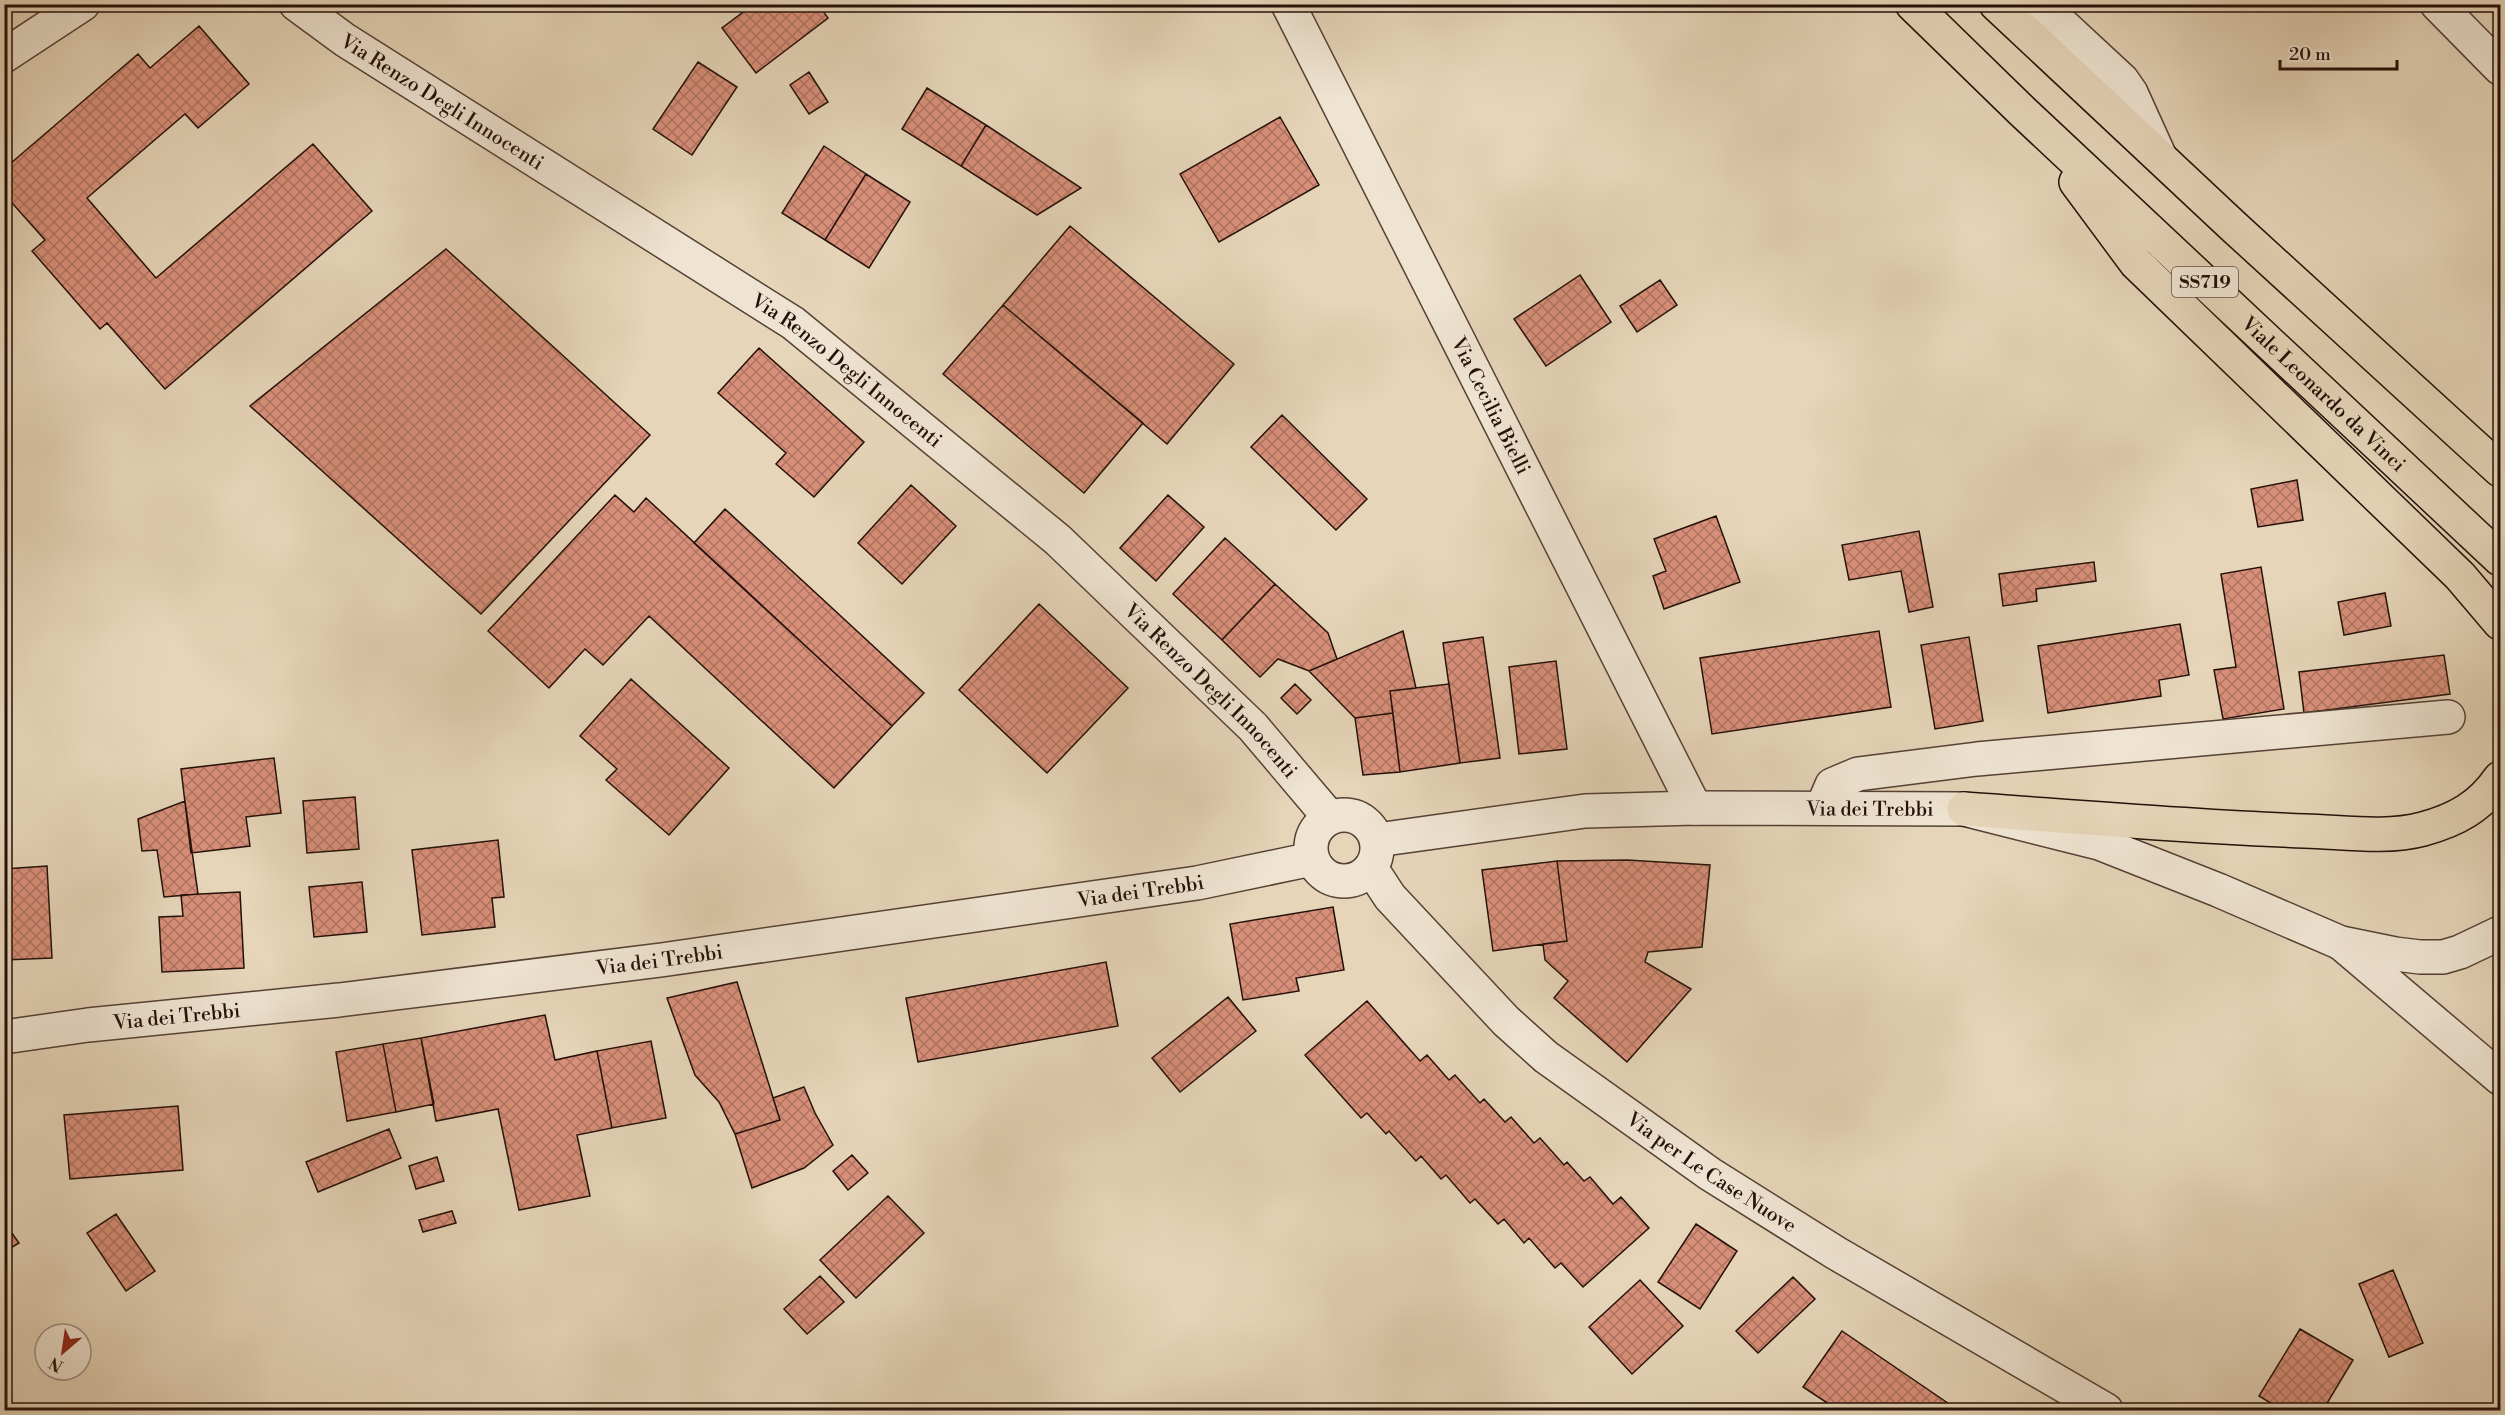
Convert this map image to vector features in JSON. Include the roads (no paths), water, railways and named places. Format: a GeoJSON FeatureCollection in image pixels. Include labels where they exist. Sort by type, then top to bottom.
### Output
{"type":"FeatureCollection","features":[{"type":"Feature","properties":{"kind":"highway","name":"Viale Leonardo da Vinci"},"geometry":{"type":"LineString","coordinates":[[1912,4],[2022,111],[2500,559]]}},
{"type":"Feature","properties":{"kind":"highway"},"geometry":{"type":"LineString","coordinates":[[1996,4],[2500,470]]}},
{"type":"Feature","properties":{"kind":"highway"},"geometry":{"type":"LineString","coordinates":[[2022,111],[2136,263],[2460,576],[2500,623]]}},
{"type":"Feature","properties":{"kind":"highway"},"geometry":{"type":"LineString","coordinates":[[1964,809],[2271,830],[2394,834],[2421,830],[2461,817],[2491,792],[2500,778]]}},
{"type":"Feature","properties":{"kind":"street"},"geometry":{"type":"LineString","coordinates":[[4,56],[83,4]]}},
{"type":"Feature","properties":{"kind":"street","name":"Via Renzo Degli Innocenti"},"geometry":{"type":"LineString","coordinates":[[296,4],[345,40],[793,323],[1058,540],[1253,727],[1330,818]]}},
{"type":"Feature","properties":{"kind":"street","name":"Via Cecilia Bielli"},"geometry":{"type":"LineString","coordinates":[[1288,4],[1695,808]]}},
{"type":"Feature","properties":{"kind":"street"},"geometry":{"type":"LineString","coordinates":[[2040,4],[2122,80],[2131,93],[2160,157]]}},
{"type":"Feature","properties":{"kind":"street"},"geometry":{"type":"LineString","coordinates":[[2437,4],[2500,68]]}},
{"type":"Feature","properties":{"kind":"street"},"geometry":{"type":"LineString","coordinates":[[1822,808],[1832,785],[1858,774],[1977,759],[2448,717]]}},
{"type":"Feature","properties":{"kind":"street","name":"Via dei Trebbi"},"geometry":{"type":"LineString","coordinates":[[1374,854],[1585,811],[1695,808],[1964,809],[2098,843],[2218,890],[2341,943]]}},
{"type":"Feature","properties":{"kind":"street"},"geometry":{"type":"LineString","coordinates":[[1342,814],[1364,821],[1374,854],[1364,875],[1355,880],[1334,880],[1317,869],[1312,860],[1311,840],[1322,823],[1342,814]]}},
{"type":"Feature","properties":{"kind":"street","name":"Via per Le Case Nuove"},"geometry":{"type":"LineString","coordinates":[[1374,854],[1390,897],[1506,1022],[1546,1057],[1710,1174],[1836,1253],[2106,1410]]}},
{"type":"Feature","properties":{"kind":"street","name":"Via dei Trebbi"},"geometry":{"type":"LineString","coordinates":[[4,1037],[88,1025],[339,1000],[661,960],[1197,883],[1312,860]]}},
{"type":"Feature","properties":{"kind":"street"},"geometry":{"type":"LineString","coordinates":[[2341,943],[2403,955],[2443,957],[2460,952],[2500,933]]}},
{"type":"Feature","properties":{"kind":"street"},"geometry":{"type":"LineString","coordinates":[[2341,943],[2500,1078]]}}]}
